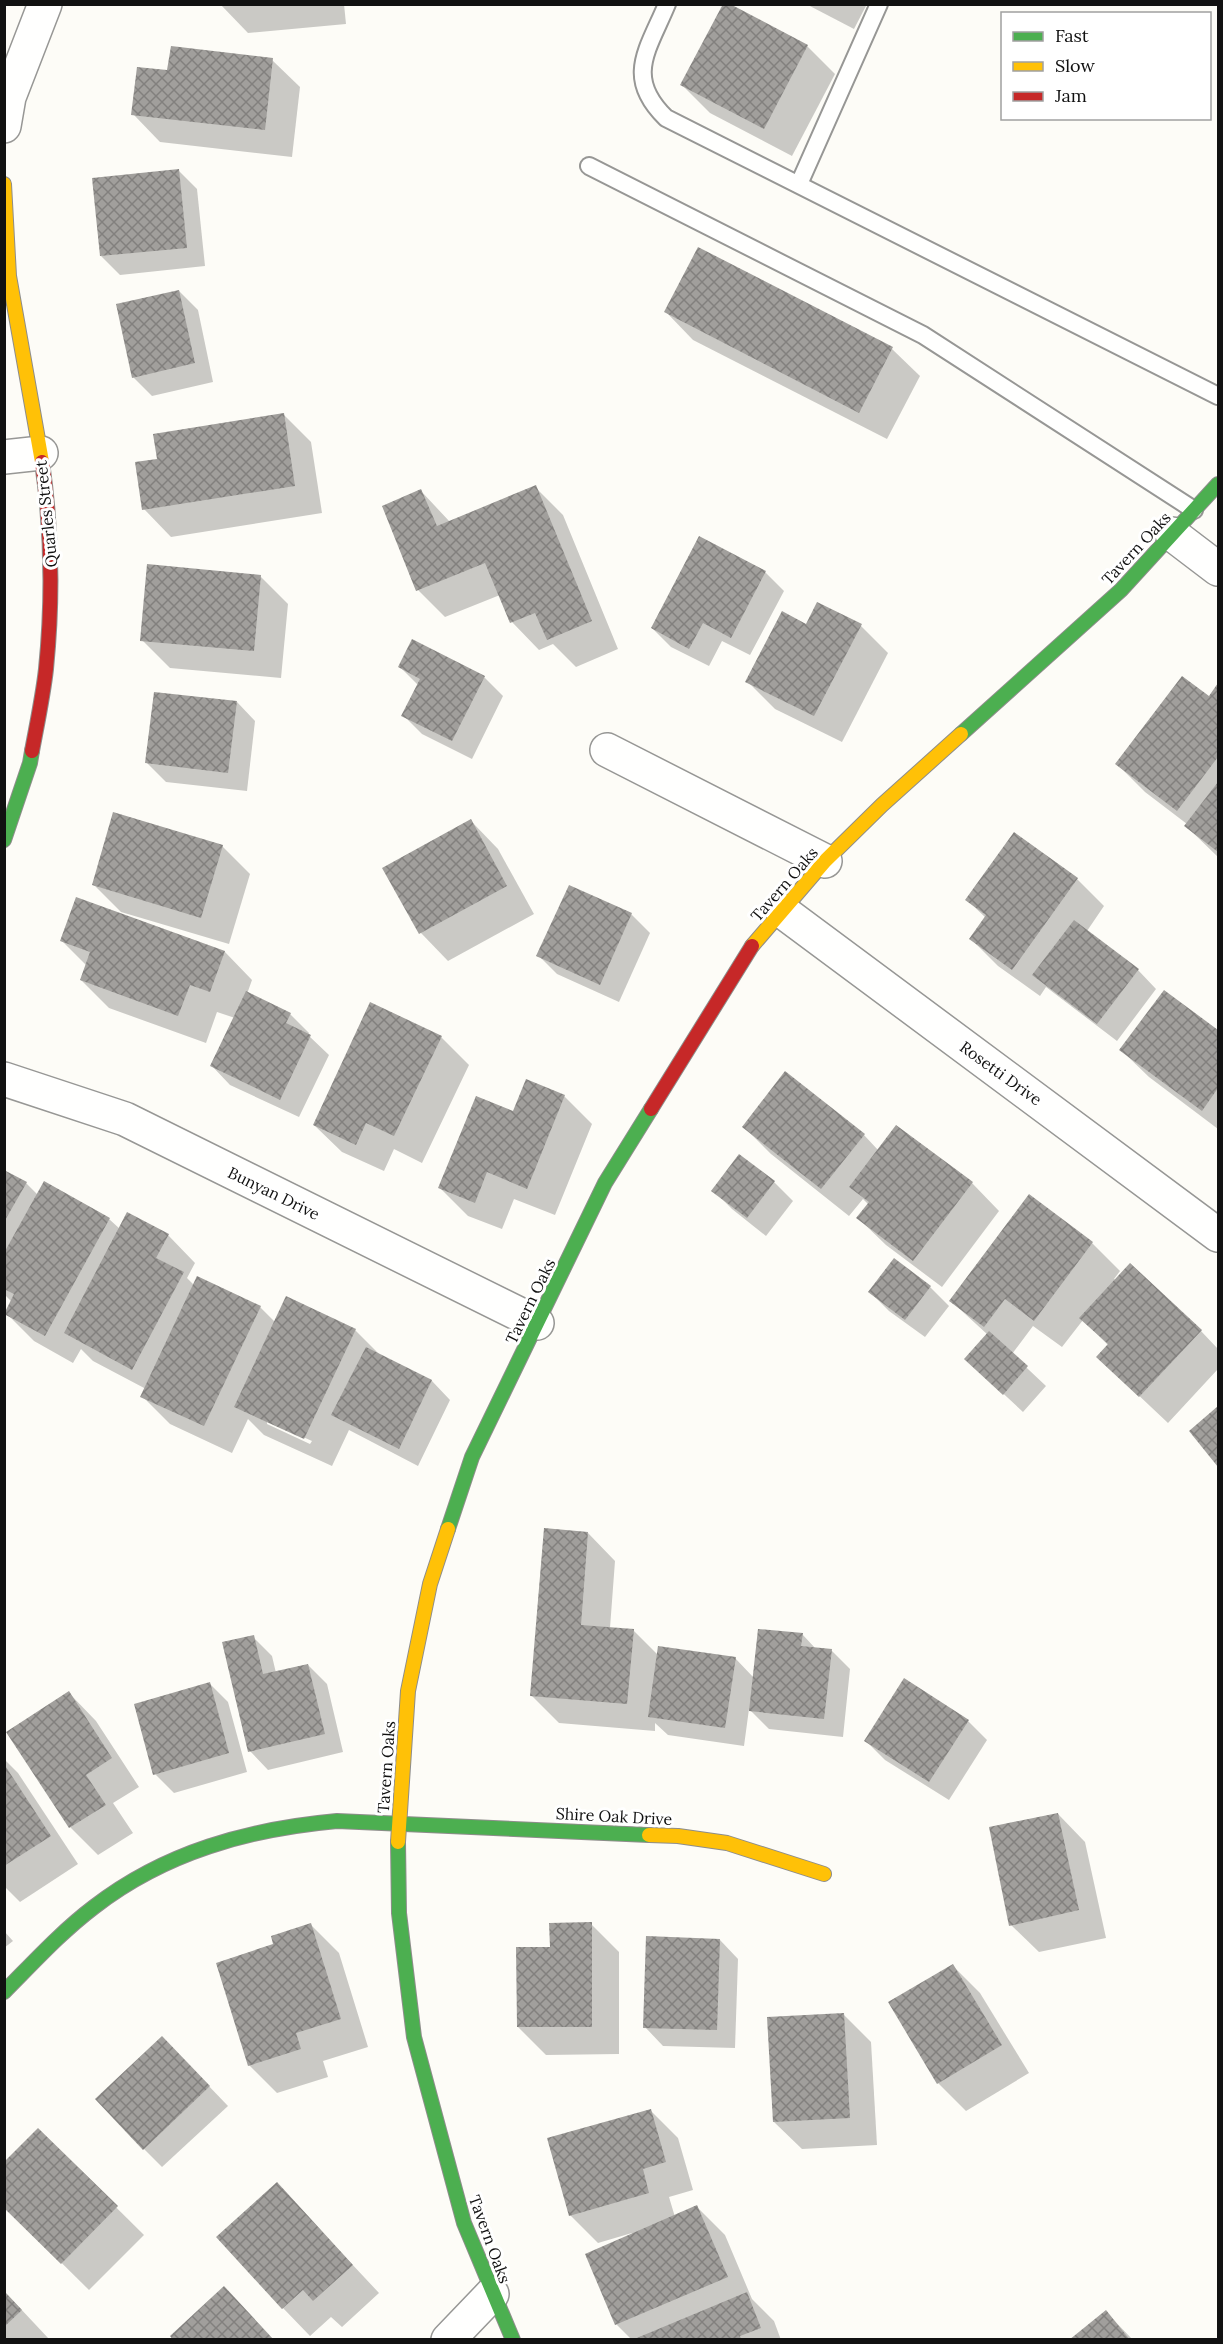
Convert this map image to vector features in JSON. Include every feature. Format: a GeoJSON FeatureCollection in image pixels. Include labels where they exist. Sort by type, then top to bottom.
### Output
{"type":"FeatureCollection","features":[{"type":"Feature","properties":{"kind":"street"},"geometry":{"type":"LineString","coordinates":[[4,126],[9,98],[45,4]]}},
{"type":"Feature","properties":{"kind":"street","name":"Quarles Street"},"geometry":{"type":"LineString","coordinates":[[4,184],[9,276],[49,510],[52,575],[46,670],[30,763],[4,840]]}},
{"type":"Feature","properties":{"kind":"street"},"geometry":{"type":"LineString","coordinates":[[4,457],[40,453]]}},
{"type":"Feature","properties":{"kind":"street","name":"Tavern Oaks"},"geometry":{"type":"LineString","coordinates":[[513,2340],[464,2223],[414,2037],[399,1913],[398,1823],[408,1691],[430,1584],[472,1457],[605,1183],[753,944],[825,861],[882,805],[1122,590],[1218,484]]}},
{"type":"Feature","properties":{"kind":"street"},"geometry":{"type":"LineString","coordinates":[[1172,534],[1218,569]]}},
{"type":"Feature","properties":{"kind":"street"},"geometry":{"type":"LineString","coordinates":[[607,750],[825,861]]}},
{"type":"Feature","properties":{"kind":"street","name":"Rosetti Drive"},"geometry":{"type":"LineString","coordinates":[[782,911],[1218,1235]]}},
{"type":"Feature","properties":{"kind":"street","name":"Bunyan Drive"},"geometry":{"type":"LineString","coordinates":[[4,1079],[125,1119],[537,1323]]}},
{"type":"Feature","properties":{"kind":"street","name":"Shire Oak Drive"},"geometry":{"type":"LineString","coordinates":[[4,1992],[62,1933],[93,1906],[127,1883],[163,1864],[246,1834],[291,1825],[337,1821],[678,1836],[727,1843],[824,1874]]}},
{"type":"Feature","properties":{"kind":"street"},"geometry":{"type":"LineString","coordinates":[[448,2340],[492,2294]]}},
{"type":"Feature","properties":{"kind":"lane"},"geometry":{"type":"LineString","coordinates":[[667,4],[643,62],[642,83],[652,104],[666,118],[1218,396]]}},
{"type":"Feature","properties":{"kind":"lane"},"geometry":{"type":"LineString","coordinates":[[799,184],[879,4]]}},
{"type":"Feature","properties":{"kind":"lane"},"geometry":{"type":"LineString","coordinates":[[589,166],[923,334],[1194,510]]}},
{"type":"Feature","properties":{"kind":"building"},"geometry":{"type":"Polygon","coordinates":[[[723,4],[730,4],[808,45],[764,129],[680,85],[723,4]]]}},
{"type":"Feature","properties":{"kind":"building"},"geometry":{"type":"Polygon","coordinates":[[[171,46],[273,58],[265,130],[131,115],[137,67],[167,70],[171,46]]]}},
{"type":"Feature","properties":{"kind":"building"},"geometry":{"type":"Polygon","coordinates":[[[179,169],[187,248],[100,256],[92,178],[179,169]]]}},
{"type":"Feature","properties":{"kind":"building"},"geometry":{"type":"Polygon","coordinates":[[[698,247],[893,347],[859,413],[664,312],[698,247]]]}},
{"type":"Feature","properties":{"kind":"building"},"geometry":{"type":"Polygon","coordinates":[[[179,290],[195,363],[132,378],[116,304],[179,290]]]}},
{"type":"Feature","properties":{"kind":"building"},"geometry":{"type":"Polygon","coordinates":[[[284,413],[295,486],[142,510],[135,462],[157,459],[153,434],[284,413]]]}},
{"type":"Feature","properties":{"kind":"building"},"geometry":{"type":"Polygon","coordinates":[[[536,485],[592,621],[547,640],[535,613],[510,623],[485,563],[416,591],[382,506],[421,489],[437,526],[536,485]]]}},
{"type":"Feature","properties":{"kind":"building"},"geometry":{"type":"Polygon","coordinates":[[[699,536],[766,571],[731,638],[703,623],[689,649],[651,628],[699,536]]]}},
{"type":"Feature","properties":{"kind":"building"},"geometry":{"type":"Polygon","coordinates":[[[147,564],[261,575],[254,651],[140,641],[147,564]]]}},
{"type":"Feature","properties":{"kind":"building"},"geometry":{"type":"Polygon","coordinates":[[[817,602],[862,624],[814,716],[745,682],[782,611],[806,624],[817,602]]]}},
{"type":"Feature","properties":{"kind":"building"},"geometry":{"type":"Polygon","coordinates":[[[412,639],[485,676],[452,741],[401,716],[420,679],[398,667],[412,639]]]}},
{"type":"Feature","properties":{"kind":"building"},"geometry":{"type":"Polygon","coordinates":[[[1182,676],[1209,696],[1218,683],[1218,757],[1177,811],[1115,764],[1182,676]]]}},
{"type":"Feature","properties":{"kind":"building"},"geometry":{"type":"Polygon","coordinates":[[[154,692],[237,701],[228,773],[145,763],[154,692]]]}},
{"type":"Feature","properties":{"kind":"building"},"geometry":{"type":"Polygon","coordinates":[[[1218,782],[1218,852],[1184,826],[1218,782]]]}},
{"type":"Feature","properties":{"kind":"building"},"geometry":{"type":"Polygon","coordinates":[[[113,812],[223,845],[201,918],[92,885],[113,812]]]}},
{"type":"Feature","properties":{"kind":"building"},"geometry":{"type":"Polygon","coordinates":[[[471,819],[507,886],[419,934],[382,868],[471,819]]]}},
{"type":"Feature","properties":{"kind":"building"},"geometry":{"type":"Polygon","coordinates":[[[1014,832],[1078,878],[1012,970],[969,939],[986,915],[965,900],[1014,832]]]}},
{"type":"Feature","properties":{"kind":"building"},"geometry":{"type":"Polygon","coordinates":[[[569,885],[632,913],[600,985],[536,956],[569,885]]]}},
{"type":"Feature","properties":{"kind":"building"},"geometry":{"type":"Polygon","coordinates":[[[76,897],[225,951],[210,992],[190,985],[178,1016],[80,980],[90,952],[60,941],[76,897]]]}},
{"type":"Feature","properties":{"kind":"building"},"geometry":{"type":"Polygon","coordinates":[[[1074,920],[1139,969],[1097,1024],[1032,975],[1074,920]]]}},
{"type":"Feature","properties":{"kind":"building"},"geometry":{"type":"Polygon","coordinates":[[[1164,990],[1218,1030],[1218,1088],[1202,1111],[1119,1050],[1164,990]]]}},
{"type":"Feature","properties":{"kind":"building"},"geometry":{"type":"Polygon","coordinates":[[[246,991],[291,1013],[286,1023],[311,1035],[280,1100],[210,1066],[246,991]]]}},
{"type":"Feature","properties":{"kind":"building"},"geometry":{"type":"Polygon","coordinates":[[[370,1002],[442,1036],[394,1136],[366,1123],[356,1145],[313,1125],[370,1002]]]}},
{"type":"Feature","properties":{"kind":"building"},"geometry":{"type":"Polygon","coordinates":[[[785,1071],[865,1134],[821,1189],[742,1127],[785,1071]]]}},
{"type":"Feature","properties":{"kind":"building"},"geometry":{"type":"Polygon","coordinates":[[[526,1079],[565,1095],[527,1189],[487,1172],[475,1203],[438,1188],[476,1096],[513,1111],[526,1079]]]}},
{"type":"Feature","properties":{"kind":"building"},"geometry":{"type":"Polygon","coordinates":[[[896,1125],[973,1182],[913,1261],[856,1218],[869,1202],[849,1187],[896,1125]]]}},
{"type":"Feature","properties":{"kind":"building"},"geometry":{"type":"Polygon","coordinates":[[[739,1154],[775,1181],[747,1218],[711,1191],[739,1154]]]}},
{"type":"Feature","properties":{"kind":"building"},"geometry":{"type":"Polygon","coordinates":[[[4,1170],[27,1182],[4,1222],[4,1170]]]}},
{"type":"Feature","properties":{"kind":"building"},"geometry":{"type":"Polygon","coordinates":[[[44,1181],[110,1218],[45,1336],[4,1314],[14,1294],[4,1289],[4,1253],[44,1181]]]}},
{"type":"Feature","properties":{"kind":"building"},"geometry":{"type":"Polygon","coordinates":[[[1029,1194],[1093,1242],[1034,1321],[1005,1299],[984,1327],[949,1301],[1029,1194]]]}},
{"type":"Feature","properties":{"kind":"building"},"geometry":{"type":"Polygon","coordinates":[[[127,1212],[169,1234],[156,1258],[184,1272],[132,1370],[64,1333],[127,1212]]]}},
{"type":"Feature","properties":{"kind":"building"},"geometry":{"type":"Polygon","coordinates":[[[894,1258],[931,1286],[905,1320],[868,1292],[894,1258]]]}},
{"type":"Feature","properties":{"kind":"building"},"geometry":{"type":"Polygon","coordinates":[[[1130,1263],[1202,1330],[1139,1397],[1096,1357],[1108,1344],[1079,1318],[1130,1263]]]}},
{"type":"Feature","properties":{"kind":"building"},"geometry":{"type":"Polygon","coordinates":[[[197,1276],[261,1306],[204,1426],[140,1397],[197,1276]]]}},
{"type":"Feature","properties":{"kind":"building"},"geometry":{"type":"Polygon","coordinates":[[[286,1296],[356,1329],[304,1439],[234,1407],[286,1296]]]}},
{"type":"Feature","properties":{"kind":"building"},"geometry":{"type":"Polygon","coordinates":[[[989,1331],[1028,1366],[1003,1395],[964,1359],[989,1331]]]}},
{"type":"Feature","properties":{"kind":"building"},"geometry":{"type":"Polygon","coordinates":[[[366,1347],[432,1380],[399,1449],[331,1415],[366,1347]]]}},
{"type":"Feature","properties":{"kind":"building"},"geometry":{"type":"Polygon","coordinates":[[[1218,1406],[1218,1467],[1189,1431],[1218,1406]]]}},
{"type":"Feature","properties":{"kind":"building"},"geometry":{"type":"Polygon","coordinates":[[[544,1528],[588,1532],[581,1625],[634,1629],[627,1704],[530,1696],[544,1528]]]}},
{"type":"Feature","properties":{"kind":"building"},"geometry":{"type":"Polygon","coordinates":[[[758,1629],[803,1633],[801,1646],[832,1649],[824,1719],[749,1711],[758,1629]]]}},
{"type":"Feature","properties":{"kind":"building"},"geometry":{"type":"Polygon","coordinates":[[[254,1635],[263,1674],[308,1664],[325,1734],[248,1752],[222,1642],[254,1635]]]}},
{"type":"Feature","properties":{"kind":"building"},"geometry":{"type":"Polygon","coordinates":[[[658,1646],[736,1657],[725,1728],[648,1717],[658,1646]]]}},
{"type":"Feature","properties":{"kind":"building"},"geometry":{"type":"Polygon","coordinates":[[[904,1678],[969,1720],[929,1782],[864,1741],[904,1678]]]}},
{"type":"Feature","properties":{"kind":"building"},"geometry":{"type":"Polygon","coordinates":[[[210,1682],[229,1753],[153,1775],[134,1704],[210,1682]]]}},
{"type":"Feature","properties":{"kind":"building"},"geometry":{"type":"Polygon","coordinates":[[[69,1691],[112,1758],[86,1775],[106,1805],[69,1828],[6,1732],[69,1691]]]}},
{"type":"Feature","properties":{"kind":"building"},"geometry":{"type":"Polygon","coordinates":[[[4,1764],[51,1836],[4,1866],[4,1764]]]}},
{"type":"Feature","properties":{"kind":"building"},"geometry":{"type":"Polygon","coordinates":[[[1058,1813],[1079,1910],[1009,1926],[989,1827],[1058,1813]]]}},
{"type":"Feature","properties":{"kind":"building"},"geometry":{"type":"Polygon","coordinates":[[[592,1922],[592,2027],[517,2027],[516,1947],[550,1947],[549,1923],[592,1922]]]}},
{"type":"Feature","properties":{"kind":"building"},"geometry":{"type":"Polygon","coordinates":[[[311,1923],[341,2019],[296,2033],[301,2049],[248,2066],[216,1963],[273,1944],[271,1936],[311,1923]]]}},
{"type":"Feature","properties":{"kind":"building"},"geometry":{"type":"Polygon","coordinates":[[[646,1936],[720,1939],[717,2030],[643,2028],[646,1936]]]}},
{"type":"Feature","properties":{"kind":"building"},"geometry":{"type":"Polygon","coordinates":[[[953,1964],[1002,2045],[937,2084],[888,2002],[953,1964]]]}},
{"type":"Feature","properties":{"kind":"building"},"geometry":{"type":"Polygon","coordinates":[[[844,2013],[850,2118],[773,2122],[767,2017],[844,2013]]]}},
{"type":"Feature","properties":{"kind":"building"},"geometry":{"type":"Polygon","coordinates":[[[162,2036],[210,2086],[143,2150],[95,2099],[162,2036]]]}},
{"type":"Feature","properties":{"kind":"building"},"geometry":{"type":"Polygon","coordinates":[[[651,2109],[666,2162],[643,2169],[649,2193],[569,2216],[547,2138],[651,2109]]]}},
{"type":"Feature","properties":{"kind":"building"},"geometry":{"type":"Polygon","coordinates":[[[38,2128],[118,2206],[61,2264],[4,2208],[4,2158],[6,2160],[38,2128]]]}},
{"type":"Feature","properties":{"kind":"building"},"geometry":{"type":"Polygon","coordinates":[[[277,2182],[353,2265],[313,2301],[303,2290],[282,2309],[216,2237],[277,2182]]]}},
{"type":"Feature","properties":{"kind":"building"},"geometry":{"type":"Polygon","coordinates":[[[697,2205],[728,2277],[615,2325],[585,2254],[697,2205]]]}},
{"type":"Feature","properties":{"kind":"building"},"geometry":{"type":"Polygon","coordinates":[[[224,2286],[274,2340],[173,2340],[170,2336],[224,2286]]]}},
{"type":"Feature","properties":{"kind":"building"},"geometry":{"type":"Polygon","coordinates":[[[4,2291],[22,2310],[4,2327],[4,2291]]]}},
{"type":"Feature","properties":{"kind":"building"},"geometry":{"type":"Polygon","coordinates":[[[747,2292],[761,2328],[740,2336],[741,2340],[632,2340],[747,2292]]]}},
{"type":"Feature","properties":{"kind":"building"},"geometry":{"type":"Polygon","coordinates":[[[1106,2310],[1130,2340],[1069,2340],[1106,2310]]]}},
{"type":"Feature","properties":{"kind":"traffic: fast"},"geometry":{"type":"LineString","coordinates":[[961,734],[1121,590],[1218,484]]}},
{"type":"Feature","properties":{"kind":"traffic: fast"},"geometry":{"type":"LineString","coordinates":[[4,840],[32,751]]}},
{"type":"Feature","properties":{"kind":"traffic: fast"},"geometry":{"type":"LineString","coordinates":[[448,1529],[472,1457],[605,1183],[651,1109]]}},
{"type":"Feature","properties":{"kind":"traffic: fast"},"geometry":{"type":"LineString","coordinates":[[4,1992],[70,1927],[121,1888],[179,1858],[240,1837],[337,1821],[649,1835]]}},
{"type":"Feature","properties":{"kind":"traffic: fast"},"geometry":{"type":"LineString","coordinates":[[398,1842],[399,1913],[414,2037],[464,2223],[513,2340]]}},
{"type":"Feature","properties":{"kind":"traffic: slow"},"geometry":{"type":"LineString","coordinates":[[4,184],[9,276],[42,462]]}},
{"type":"Feature","properties":{"kind":"traffic: slow"},"geometry":{"type":"LineString","coordinates":[[752,946],[825,861],[882,805],[961,734]]}},
{"type":"Feature","properties":{"kind":"traffic: slow"},"geometry":{"type":"LineString","coordinates":[[398,1842],[408,1691],[430,1584],[448,1529]]}},
{"type":"Feature","properties":{"kind":"traffic: slow"},"geometry":{"type":"LineString","coordinates":[[649,1835],[678,1836],[727,1843],[824,1874]]}},
{"type":"Feature","properties":{"kind":"traffic: jam"},"geometry":{"type":"LineString","coordinates":[[32,751],[45,679],[50,617],[50,539],[42,462]]}},
{"type":"Feature","properties":{"kind":"traffic: jam"},"geometry":{"type":"LineString","coordinates":[[651,1109],[752,946]]}}]}
